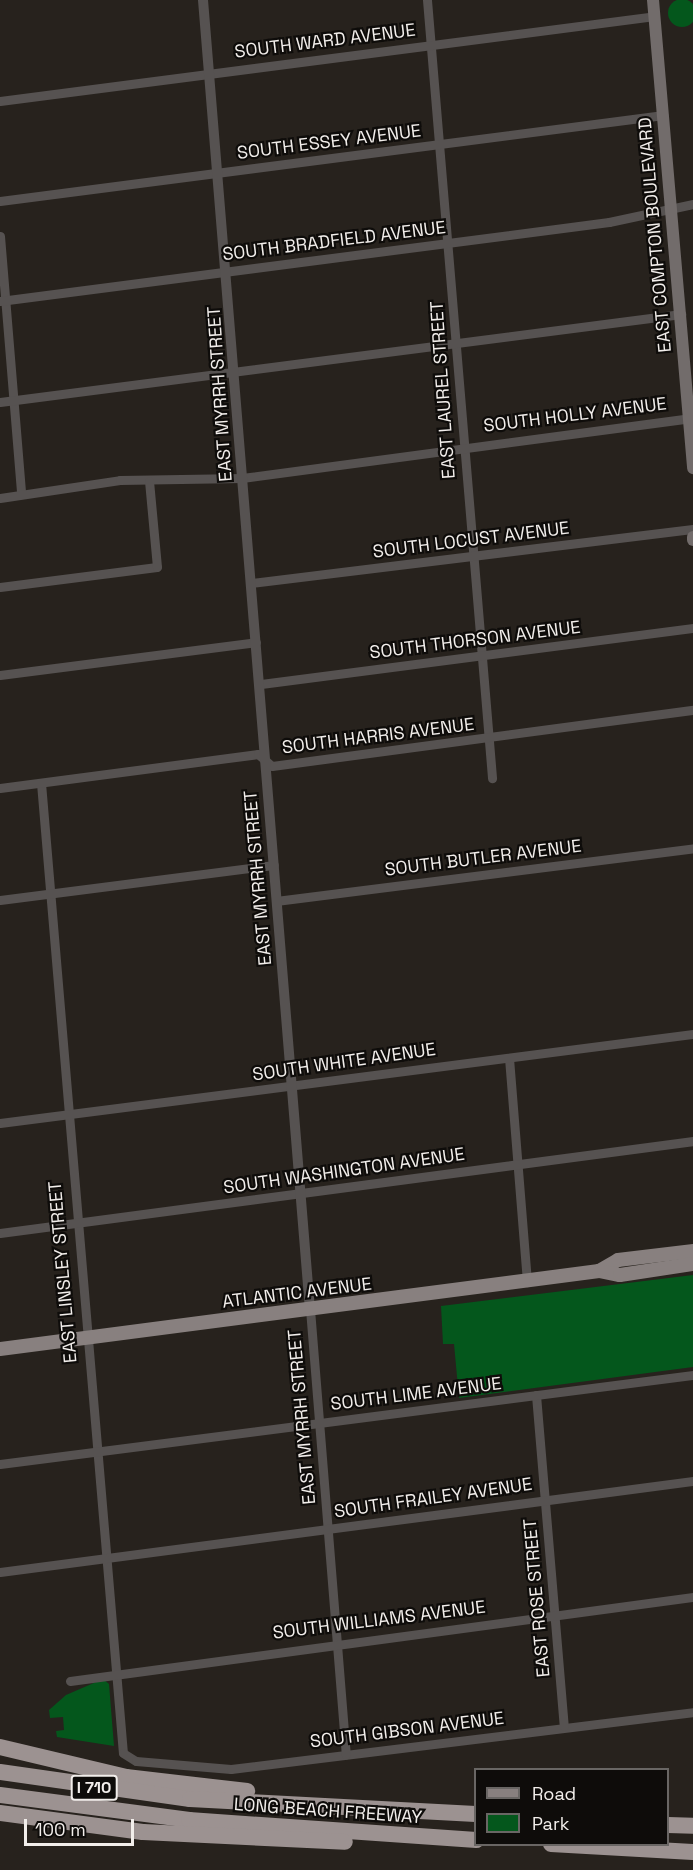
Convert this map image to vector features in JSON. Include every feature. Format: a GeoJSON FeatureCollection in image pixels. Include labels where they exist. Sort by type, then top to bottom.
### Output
{"type":"FeatureCollection","features":[{"type":"Feature","properties":{"kind":"highway"},"geometry":{"type":"LineString","coordinates":[[0,1747],[126,1776],[313,1795],[351,1806]]}},
{"type":"Feature","properties":{"kind":"highway","name":"LONG BEACH FREEWAY"},"geometry":{"type":"LineString","coordinates":[[0,1772],[190,1799],[474,1814]]}},
{"type":"Feature","properties":{"kind":"highway","name":"LONG BEACH FREEWAY"},"geometry":{"type":"LineString","coordinates":[[0,1795],[189,1820],[474,1840]]}},
{"type":"Feature","properties":{"kind":"highway"},"geometry":{"type":"LineString","coordinates":[[0,1813],[143,1832],[302,1842],[452,1839]]}},
{"type":"Feature","properties":{"kind":"highway"},"geometry":{"type":"LineString","coordinates":[[669,1825],[693,1826]]}},
{"type":"Feature","properties":{"kind":"highway"},"geometry":{"type":"LineString","coordinates":[[571,1846],[693,1852]]}},
{"type":"Feature","properties":{"kind":"main road","name":"EAST COMPTON BOULEVARD"},"geometry":{"type":"LineString","coordinates":[[653,0],[691,418],[693,468]]}},
{"type":"Feature","properties":{"kind":"main road","name":"ATLANTIC AVENUE"},"geometry":{"type":"LineString","coordinates":[[599,1271],[618,1260],[693,1251]]}},
{"type":"Feature","properties":{"kind":"main road","name":"ATLANTIC AVENUE"},"geometry":{"type":"LineString","coordinates":[[0,1349],[599,1271],[620,1275],[693,1264]]}},
{"type":"Feature","properties":{"kind":"street","name":"EAST MYRRH STREET"},"geometry":{"type":"LineString","coordinates":[[203,0],[261,684],[276,901],[346,1755]]}},
{"type":"Feature","properties":{"kind":"street","name":"EAST LAUREL STREET"},"geometry":{"type":"LineString","coordinates":[[427,0],[492,778]]}},
{"type":"Feature","properties":{"kind":"street","name":"SOUTH WARD AVENUE"},"geometry":{"type":"LineString","coordinates":[[0,101],[655,16]]}},
{"type":"Feature","properties":{"kind":"street","name":"SOUTH ESSEY AVENUE"},"geometry":{"type":"LineString","coordinates":[[0,201],[663,115]]}},
{"type":"Feature","properties":{"kind":"street","name":"SOUTH BRADFIELD AVENUE"},"geometry":{"type":"LineString","coordinates":[[3,301],[448,243],[672,211],[693,204]]}},
{"type":"Feature","properties":{"kind":"street"},"geometry":{"type":"LineString","coordinates":[[0,236],[3,301],[21,494]]}},
{"type":"Feature","properties":{"kind":"street"},"geometry":{"type":"LineString","coordinates":[[0,402],[455,341],[681,315]]}},
{"type":"Feature","properties":{"kind":"street","name":"SOUTH HOLLY AVENUE"},"geometry":{"type":"LineString","coordinates":[[0,498],[149,481],[242,477],[463,446],[691,418]]}},
{"type":"Feature","properties":{"kind":"street"},"geometry":{"type":"LineString","coordinates":[[0,587],[157,567],[149,481]]}},
{"type":"Feature","properties":{"kind":"street","name":"SOUTH LOCUST AVENUE"},"geometry":{"type":"LineString","coordinates":[[252,583],[472,558],[693,529]]}},
{"type":"Feature","properties":{"kind":"street","name":"SOUTH THORSON AVENUE"},"geometry":{"type":"LineString","coordinates":[[261,684],[693,628]]}},
{"type":"Feature","properties":{"kind":"street"},"geometry":{"type":"LineString","coordinates":[[0,675],[256,642]]}},
{"type":"Feature","properties":{"kind":"street","name":"SOUTH HARRIS AVENUE"},"geometry":{"type":"LineString","coordinates":[[0,788],[258,754],[272,766],[693,710]]}},
{"type":"Feature","properties":{"kind":"street","name":"EAST LINSLEY STREET"},"geometry":{"type":"LineString","coordinates":[[41,783],[85,1338],[116,1672],[127,1758]]}},
{"type":"Feature","properties":{"kind":"street","name":"SOUTH BUTLER AVENUE"},"geometry":{"type":"LineString","coordinates":[[276,901],[693,849]]}},
{"type":"Feature","properties":{"kind":"street"},"geometry":{"type":"LineString","coordinates":[[0,900],[274,865]]}},
{"type":"Feature","properties":{"kind":"street","name":"SOUTH WHITE AVENUE"},"geometry":{"type":"LineString","coordinates":[[0,1123],[693,1034]]}},
{"type":"Feature","properties":{"kind":"street"},"geometry":{"type":"LineString","coordinates":[[509,1058],[527,1282]]}},
{"type":"Feature","properties":{"kind":"street","name":"SOUTH WASHINGTON AVENUE"},"geometry":{"type":"LineString","coordinates":[[0,1233],[693,1142]]}},
{"type":"Feature","properties":{"kind":"street","name":"SOUTH LIME AVENUE"},"geometry":{"type":"LineString","coordinates":[[0,1464],[693,1375]]}},
{"type":"Feature","properties":{"kind":"street","name":"EAST ROSE STREET"},"geometry":{"type":"LineString","coordinates":[[536,1395],[564,1726]]}},
{"type":"Feature","properties":{"kind":"street","name":"SOUTH FRAILEY AVENUE"},"geometry":{"type":"LineString","coordinates":[[0,1572],[693,1481]]}},
{"type":"Feature","properties":{"kind":"street","name":"SOUTH WILLIAMS AVENUE"},"geometry":{"type":"LineString","coordinates":[[70,1681],[116,1672],[693,1597]]}},
{"type":"Feature","properties":{"kind":"street","name":"SOUTH GIBSON AVENUE"},"geometry":{"type":"LineString","coordinates":[[127,1758],[231,1769],[564,1726],[693,1712]]}},
{"type":"Feature","properties":{"kind":"green space"},"geometry":{"type":"Polygon","coordinates":[[[682,-1],[692,3],[694,20],[692,23],[682,27],[672,23],[668,13],[672,3],[682,-1]]]}},
{"type":"Feature","properties":{"kind":"green space"},"geometry":{"type":"Polygon","coordinates":[[[693,1275],[693,1367],[459,1398],[454,1344],[443,1344],[441,1306],[693,1275]]]}},
{"type":"Feature","properties":{"kind":"green space"},"geometry":{"type":"Polygon","coordinates":[[[103,1679],[109,1684],[114,1746],[57,1737],[56,1731],[64,1730],[63,1717],[50,1718],[49,1710],[66,1695],[103,1679]]]}}]}
